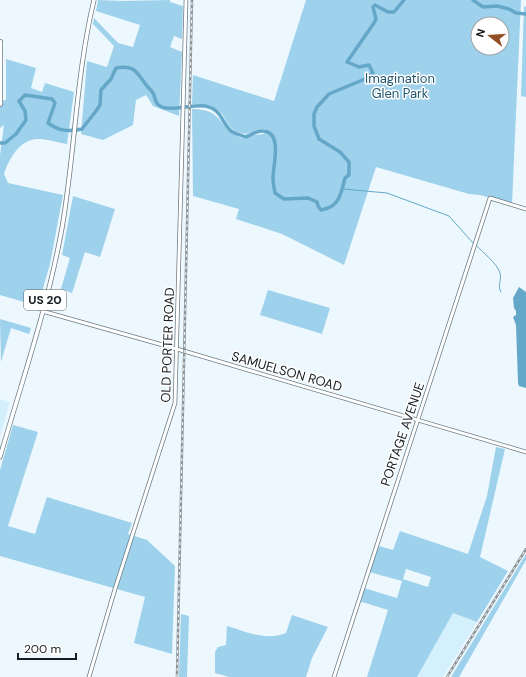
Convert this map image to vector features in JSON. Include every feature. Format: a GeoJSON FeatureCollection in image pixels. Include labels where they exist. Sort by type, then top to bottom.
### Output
{"type":"FeatureCollection","features":[{"type":"Feature","properties":{"kind":"highway"},"geometry":{"type":"LineString","coordinates":[[0,42],[0,104]]}},
{"type":"Feature","properties":{"kind":"main road","name":"US 20"},"geometry":{"type":"LineString","coordinates":[[0,457],[42,311],[62,230],[85,39],[94,0]]}},
{"type":"Feature","properties":{"kind":"street","name":"OLD PORTER ROAD"},"geometry":{"type":"LineString","coordinates":[[89,677],[115,589],[174,412],[186,0]]}},
{"type":"Feature","properties":{"kind":"street","name":"PORTAGE AVENUE"},"geometry":{"type":"LineString","coordinates":[[334,677],[490,198],[526,209]]}},
{"type":"Feature","properties":{"kind":"street","name":"SAMUELSON ROAD"},"geometry":{"type":"LineString","coordinates":[[42,311],[418,419],[526,452]]}},
{"type":"Feature","properties":{"kind":"shaded area"},"geometry":{"type":"Polygon","coordinates":[[[519,287],[526,292],[526,388],[519,386],[518,383],[516,325],[513,317],[516,315],[516,311],[514,308],[513,298],[519,287]]]}},
{"type":"Feature","properties":{"kind":"shaded area"},"geometry":{"type":"Polygon","coordinates":[[[0,399],[10,402],[0,437],[0,399]]]}},
{"type":"Feature","properties":{"kind":"shaded area"},"geometry":{"type":"Polygon","coordinates":[[[453,613],[477,622],[443,677],[417,677],[453,613]]]}},
{"type":"Feature","properties":{"kind":"green space"},"geometry":{"type":"Polygon","coordinates":[[[98,0],[170,0],[170,2],[183,6],[182,39],[174,36],[170,47],[182,52],[179,116],[153,106],[146,95],[136,100],[133,125],[103,140],[81,134],[87,61],[107,67],[114,46],[93,24],[94,18],[118,43],[133,47],[140,25],[96,11],[98,0]]]}},
{"type":"Feature","properties":{"kind":"green space","name":"Imagination Glen Park"},"geometry":{"type":"Polygon","coordinates":[[[306,0],[521,0],[512,204],[480,195],[469,194],[376,167],[344,265],[282,234],[236,219],[239,209],[193,196],[192,109],[203,110],[217,116],[229,131],[245,139],[254,135],[264,134],[265,129],[247,134],[241,133],[234,130],[224,116],[214,108],[205,105],[192,104],[193,75],[274,101],[306,0]]]}},
{"type":"Feature","properties":{"kind":"green space"},"geometry":{"type":"Polygon","coordinates":[[[524,6],[526,7],[526,97],[521,96],[524,6]]]}},
{"type":"Feature","properties":{"kind":"green space"},"geometry":{"type":"Polygon","coordinates":[[[6,59],[36,68],[31,88],[42,92],[45,83],[74,92],[67,144],[42,139],[26,142],[16,150],[4,174],[8,183],[63,195],[50,264],[38,306],[0,295],[0,155],[4,125],[0,128],[0,101],[6,100],[6,59]]]}},
{"type":"Feature","properties":{"kind":"green space"},"geometry":{"type":"Polygon","coordinates":[[[73,196],[115,209],[100,257],[85,252],[72,293],[61,289],[70,258],[62,255],[73,196]]]}},
{"type":"Feature","properties":{"kind":"green space"},"geometry":{"type":"Polygon","coordinates":[[[268,290],[330,308],[322,334],[260,315],[268,290]]]}},
{"type":"Feature","properties":{"kind":"green space"},"geometry":{"type":"Polygon","coordinates":[[[0,319],[31,328],[29,334],[11,328],[1,362],[0,319]]]}},
{"type":"Feature","properties":{"kind":"green space"},"geometry":{"type":"Polygon","coordinates":[[[13,425],[38,432],[8,526],[35,534],[47,497],[132,523],[128,534],[147,540],[175,566],[172,654],[134,643],[145,597],[0,556],[0,470],[13,425]]]}},
{"type":"Feature","properties":{"kind":"green space"},"geometry":{"type":"Polygon","coordinates":[[[496,447],[505,449],[480,557],[508,571],[477,622],[453,613],[417,677],[367,677],[388,610],[359,601],[364,588],[397,598],[402,581],[369,572],[379,546],[393,550],[400,531],[468,554],[487,496],[496,447]],[[406,569],[403,579],[428,587],[431,577],[406,569]]]}},
{"type":"Feature","properties":{"kind":"green space"},"geometry":{"type":"Polygon","coordinates":[[[526,554],[526,560],[459,677],[451,677],[526,554]]]}},
{"type":"Feature","properties":{"kind":"green space"},"geometry":{"type":"Polygon","coordinates":[[[181,614],[189,616],[187,677],[179,677],[181,614]]]}},
{"type":"Feature","properties":{"kind":"green space"},"geometry":{"type":"Polygon","coordinates":[[[292,615],[328,627],[312,658],[306,677],[229,677],[215,673],[215,652],[218,647],[226,645],[227,626],[256,635],[278,635],[286,633],[292,615]]]}},
{"type":"Feature","properties":{"kind":"waterway"},"geometry":{"type":"LineString","coordinates":[[0,143],[5,143],[16,134],[26,120],[25,111],[19,101],[25,95],[52,99],[55,103],[48,123],[52,126],[64,130],[82,129],[100,105],[101,90],[111,79],[116,68],[123,67],[132,69],[138,73],[153,93],[158,105],[164,108],[205,106],[215,110],[231,131],[236,134],[245,137],[260,131],[269,133],[273,137],[276,150],[273,178],[275,193],[284,199],[308,198],[317,202],[321,210],[327,208],[336,203],[339,198],[345,178],[349,175],[349,162],[340,152],[319,139],[314,126],[314,114],[317,107],[329,94],[365,79],[373,73],[369,65],[359,67],[347,62],[376,19],[373,7],[375,5],[388,12],[394,12],[404,0]]}},
{"type":"Feature","properties":{"kind":"waterway"},"geometry":{"type":"LineString","coordinates":[[473,0],[483,7],[497,6],[509,9],[516,13],[526,14]]}},
{"type":"Feature","properties":{"kind":"waterway"},"geometry":{"type":"LineString","coordinates":[[343,189],[387,193],[449,216],[473,243]]}},
{"type":"Feature","properties":{"kind":"waterway"},"geometry":{"type":"LineString","coordinates":[[476,245],[498,269],[500,273],[499,287],[501,292]]}},
{"type":"Feature","properties":{"kind":"railway"},"geometry":{"type":"LineString","coordinates":[[177,677],[192,0]]}},
{"type":"Feature","properties":{"kind":"railway"},"geometry":{"type":"LineString","coordinates":[[447,677],[526,549]]}}]}
